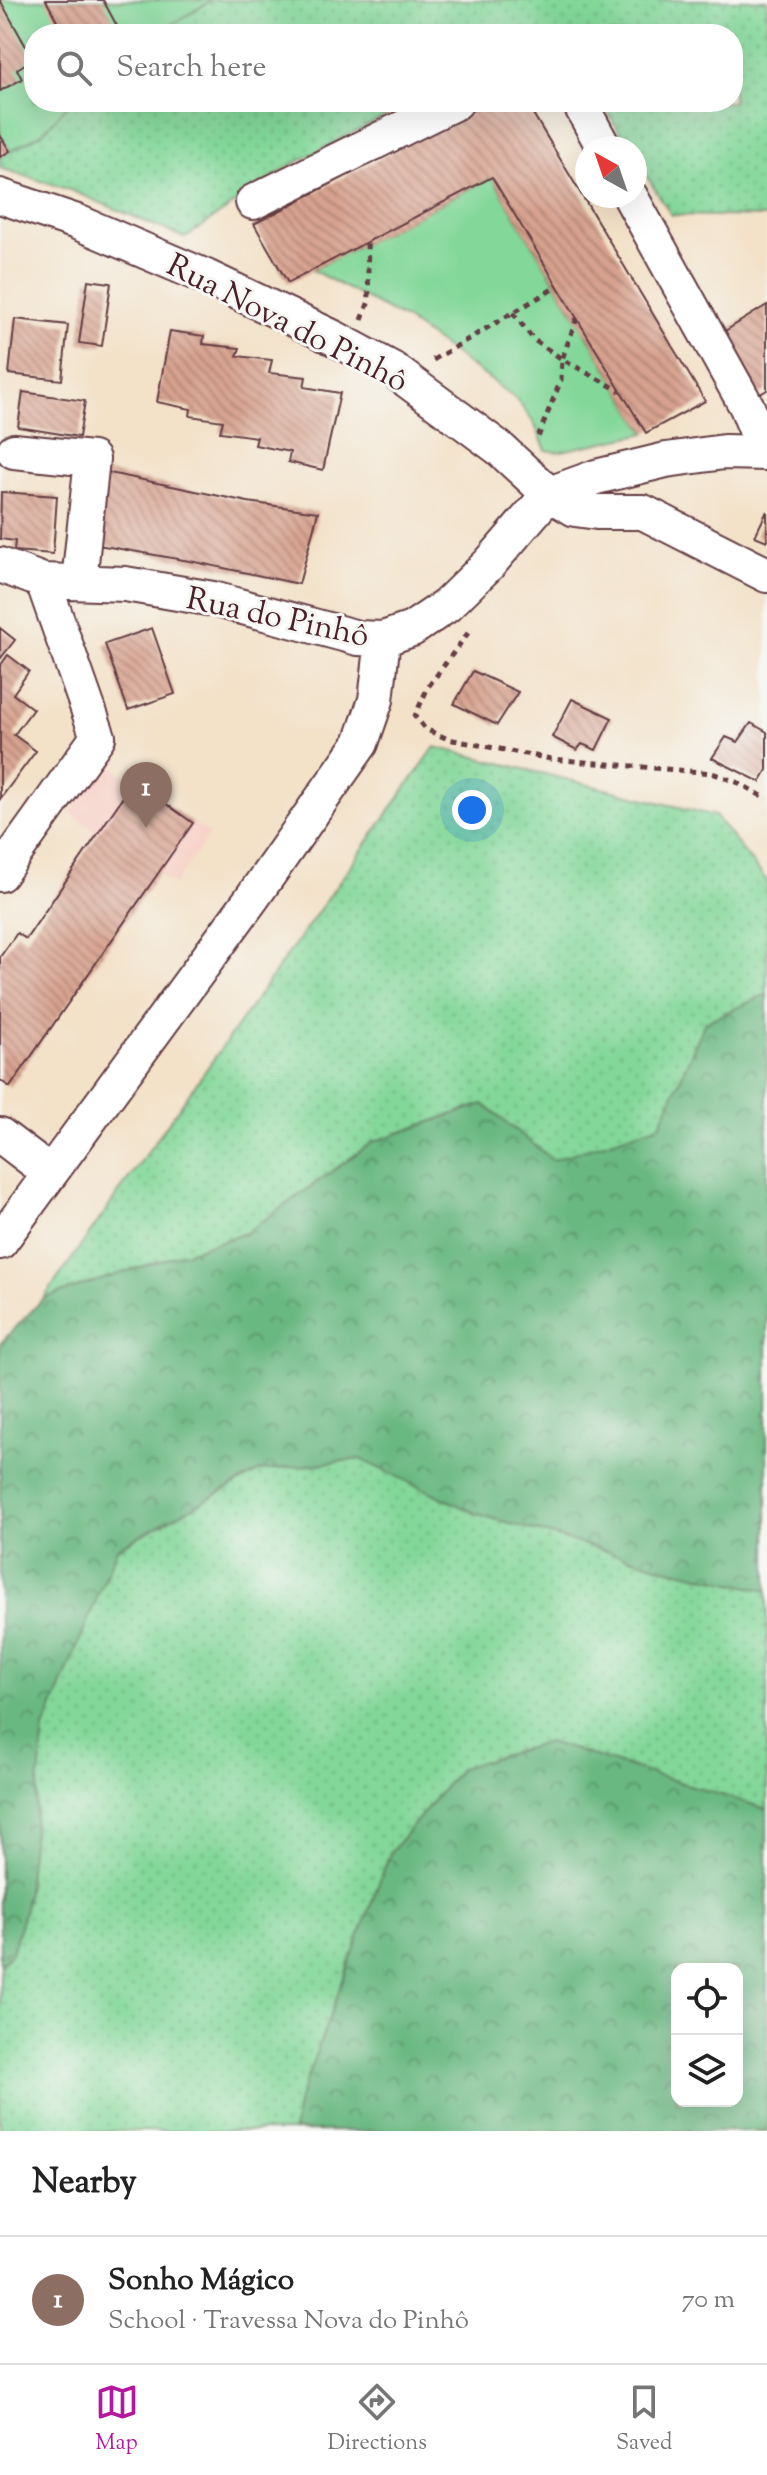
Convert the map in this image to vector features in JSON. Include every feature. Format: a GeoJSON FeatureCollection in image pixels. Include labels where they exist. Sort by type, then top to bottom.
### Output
{"type":"FeatureCollection","features":[{"type":"Feature","properties":{"kind":"street"},"geometry":{"type":"LineString","coordinates":[[253,202],[436,112]]}},
{"type":"Feature","properties":{"kind":"street"},"geometry":{"type":"LineString","coordinates":[[584,112],[597,136]]}},
{"type":"Feature","properties":{"kind":"street","name":"Rua Nova do Pinhô"},"geometry":{"type":"LineString","coordinates":[[0,196],[106,234],[206,277],[392,369],[499,448],[549,494],[575,509],[643,512],[767,575]]}},
{"type":"Feature","properties":{"kind":"street"},"geometry":{"type":"LineString","coordinates":[[549,494],[596,477],[666,460],[724,452],[766,453],[747,407],[637,208]]}},
{"type":"Feature","properties":{"kind":"street"},"geometry":{"type":"LineString","coordinates":[[14,451],[92,459],[79,582]]}},
{"type":"Feature","properties":{"kind":"street","name":"Rua do Pinhô"},"geometry":{"type":"LineString","coordinates":[[0,565],[43,581],[125,584],[213,599],[358,638],[383,639],[412,629],[446,606],[489,564],[549,494]]}},
{"type":"Feature","properties":{"kind":"street"},"geometry":{"type":"LineString","coordinates":[[0,874],[98,737],[43,581]]}},
{"type":"Feature","properties":{"kind":"street"},"geometry":{"type":"LineString","coordinates":[[0,1242],[252,898],[361,743],[376,700],[383,639]]}},
{"type":"Feature","properties":{"kind":"street"},"geometry":{"type":"LineString","coordinates":[[0,1135],[50,1173]]}},
{"type":"Feature","properties":{"kind":"path"},"geometry":{"type":"LineString","coordinates":[[351,347],[369,301],[367,242]]}},
{"type":"Feature","properties":{"kind":"path"},"geometry":{"type":"LineString","coordinates":[[448,349],[558,286]]}},
{"type":"Feature","properties":{"kind":"path"},"geometry":{"type":"LineString","coordinates":[[513,312],[534,340],[620,391]]}},
{"type":"Feature","properties":{"kind":"path"},"geometry":{"type":"LineString","coordinates":[[538,437],[561,380],[562,359],[577,318]]}},
{"type":"Feature","properties":{"kind":"path"},"geometry":{"type":"LineString","coordinates":[[474,625],[428,687],[415,716],[425,729],[448,739],[551,759],[712,773],[739,783],[767,799]]}},
{"type":"Feature","properties":{"kind":"shaded area"},"geometry":{"type":"Polygon","coordinates":[[[106,762],[209,834],[174,885],[70,813],[106,762]]]}},
{"type":"Feature","properties":{"kind":"green space"},"geometry":{"type":"Polygon","coordinates":[[[0,0],[212,0],[172,24],[24,24],[24,112],[62,112],[41,134],[10,151],[0,135],[0,0]]]}},
{"type":"Feature","properties":{"kind":"green space"},"geometry":{"type":"Polygon","coordinates":[[[211,0],[767,0],[767,217],[671,215],[647,176],[647,136],[622,136],[607,112],[743,112],[743,24],[172,24],[211,0]]]}},
{"type":"Feature","properties":{"kind":"green space"},"geometry":{"type":"Polygon","coordinates":[[[62,112],[394,112],[289,166],[185,238],[70,190],[0,168],[0,157],[41,134],[62,112]]]}},
{"type":"Feature","properties":{"kind":"green space"},"geometry":{"type":"Polygon","coordinates":[[[492,177],[646,433],[557,452],[546,450],[534,423],[517,400],[405,319],[312,270],[492,177]]]}},
{"type":"Feature","properties":{"kind":"green space"},"geometry":{"type":"Polygon","coordinates":[[[435,747],[715,816],[767,881],[767,2131],[0,2131],[0,1344],[44,1298],[435,747]]]}},
{"type":"Feature","properties":{"kind":"green space"},"geometry":{"type":"Polygon","coordinates":[[[767,994],[767,1591],[665,1568],[477,1514],[360,1459],[260,1471],[117,1548],[44,1729],[25,1909],[12,1952],[0,1965],[0,1344],[44,1298],[246,1233],[373,1142],[483,1104],[553,1160],[660,1125],[705,1022],[767,994]]]}},
{"type":"Feature","properties":{"kind":"green space"},"geometry":{"type":"Polygon","coordinates":[[[548,1742],[767,1809],[767,2131],[293,2131],[299,2099],[390,1853],[460,1768],[548,1742]]]}},
{"type":"Feature","properties":{"kind":"building"},"geometry":{"type":"Polygon","coordinates":[[[0,0],[24,43],[24,65],[17,69],[22,79],[0,91],[0,0]]]}},
{"type":"Feature","properties":{"kind":"building"},"geometry":{"type":"Polygon","coordinates":[[[46,0],[103,0],[116,24],[58,24],[46,0]]]}},
{"type":"Feature","properties":{"kind":"building"},"geometry":{"type":"Polygon","coordinates":[[[469,112],[532,112],[575,184],[575,208],[589,208],[705,401],[646,433],[492,177],[288,283],[254,224],[469,112]]]}},
{"type":"Feature","properties":{"kind":"building"},"geometry":{"type":"Polygon","coordinates":[[[0,135],[10,151],[0,157],[0,135]]]}},
{"type":"Feature","properties":{"kind":"building"},"geometry":{"type":"Polygon","coordinates":[[[88,280],[111,283],[102,346],[79,343],[88,280]]]}},
{"type":"Feature","properties":{"kind":"building"},"geometry":{"type":"Polygon","coordinates":[[[767,305],[767,390],[755,397],[717,336],[767,305]]]}},
{"type":"Feature","properties":{"kind":"building"},"geometry":{"type":"Polygon","coordinates":[[[15,319],[68,325],[62,380],[9,374],[15,319]]]}},
{"type":"Feature","properties":{"kind":"building"},"geometry":{"type":"Polygon","coordinates":[[[170,331],[204,336],[203,344],[240,348],[237,356],[272,360],[269,373],[306,377],[304,387],[340,393],[323,470],[288,462],[290,452],[255,445],[257,437],[220,432],[223,421],[190,416],[191,409],[157,402],[170,331]]]}},
{"type":"Feature","properties":{"kind":"building"},"geometry":{"type":"Polygon","coordinates":[[[23,392],[85,401],[79,437],[18,427],[23,392]]]}},
{"type":"Feature","properties":{"kind":"building"},"geometry":{"type":"Polygon","coordinates":[[[105,472],[248,502],[318,512],[299,584],[92,544],[105,472]]]}},
{"type":"Feature","properties":{"kind":"building"},"geometry":{"type":"Polygon","coordinates":[[[1,492],[57,496],[53,554],[14,551],[15,541],[0,539],[1,492]]]}},
{"type":"Feature","properties":{"kind":"building"},"geometry":{"type":"Polygon","coordinates":[[[767,511],[767,541],[755,536],[767,511]]]}},
{"type":"Feature","properties":{"kind":"building"},"geometry":{"type":"Polygon","coordinates":[[[0,628],[15,640],[0,659],[0,628]]]}},
{"type":"Feature","properties":{"kind":"building"},"geometry":{"type":"Polygon","coordinates":[[[152,628],[175,694],[128,710],[105,644],[152,628]]]}},
{"type":"Feature","properties":{"kind":"building"},"geometry":{"type":"Polygon","coordinates":[[[8,655],[29,671],[13,694],[33,709],[14,735],[36,751],[0,799],[0,666],[8,655]]]}},
{"type":"Feature","properties":{"kind":"building"},"geometry":{"type":"Polygon","coordinates":[[[473,671],[518,692],[497,725],[454,704],[473,671]]]}},
{"type":"Feature","properties":{"kind":"building"},"geometry":{"type":"Polygon","coordinates":[[[572,699],[612,718],[596,750],[582,744],[577,750],[552,737],[572,699]]]}},
{"type":"Feature","properties":{"kind":"building"},"geometry":{"type":"Polygon","coordinates":[[[751,723],[767,732],[767,770],[760,782],[712,758],[726,737],[738,742],[751,723]]]}},
{"type":"Feature","properties":{"kind":"building"},"geometry":{"type":"Polygon","coordinates":[[[134,781],[193,823],[10,1087],[0,1080],[0,957],[17,933],[26,939],[134,781]]]}},
{"type":"Feature","properties":{"kind":"place","name":"Sonho Mágico"},"geometry":{"type":"Point","coordinates":[146,828]}}]}
